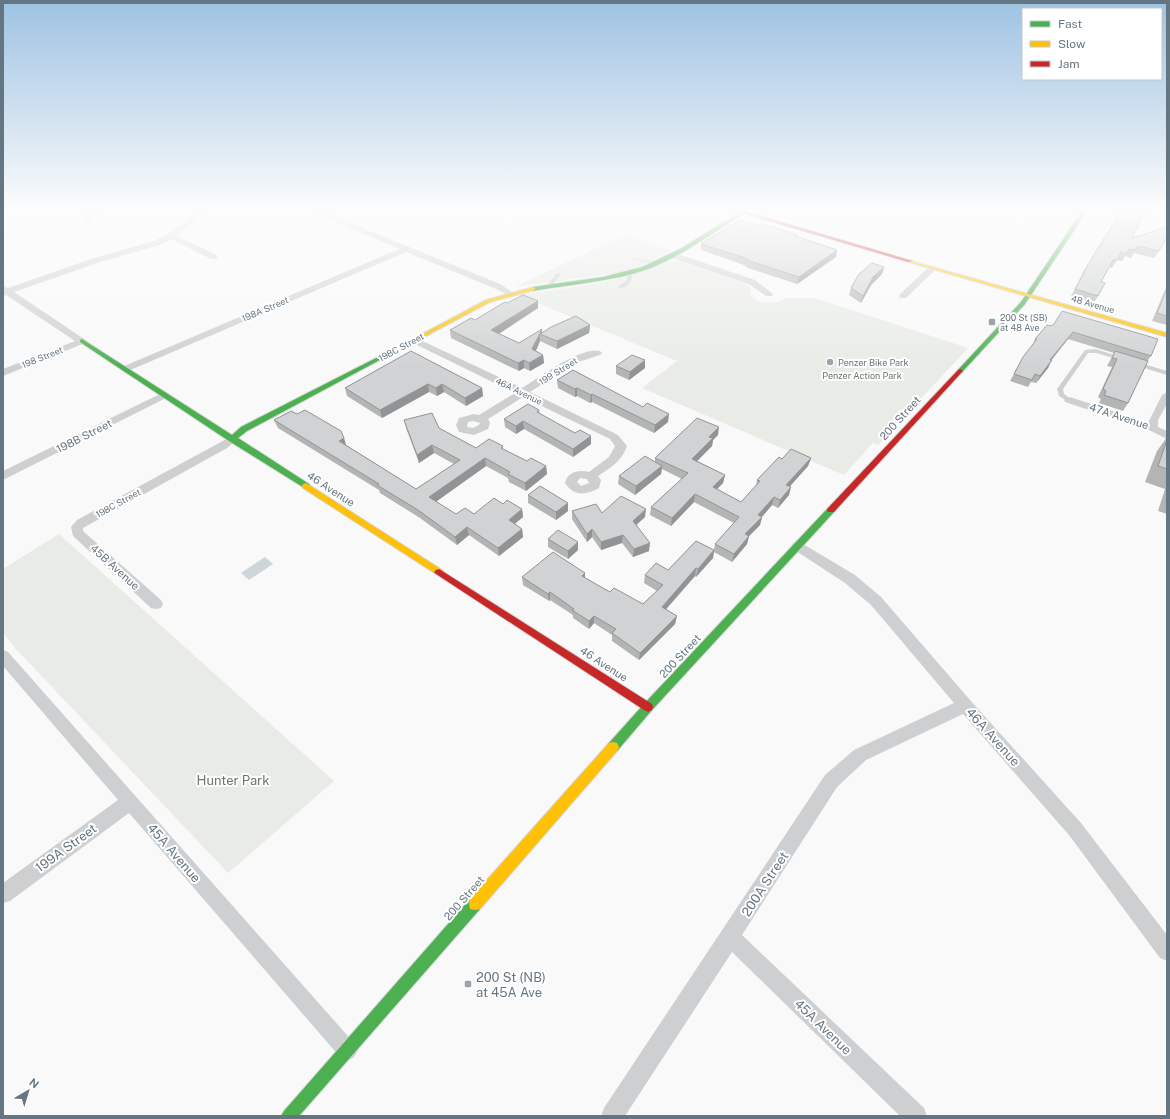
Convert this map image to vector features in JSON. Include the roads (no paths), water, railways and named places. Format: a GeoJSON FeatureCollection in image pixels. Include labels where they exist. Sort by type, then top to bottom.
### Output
{"type":"FeatureCollection","features":[{"type":"Feature","properties":{"kind":"street"},"geometry":{"type":"LineString","coordinates":[[4,291],[87,263]]}},
{"type":"Feature","properties":{"kind":"street","name":"198A Street"},"geometry":{"type":"LineString","coordinates":[[125,370],[372,263]]}},
{"type":"Feature","properties":{"kind":"street"},"geometry":{"type":"LineString","coordinates":[[441,263],[490,283],[510,293]]}},
{"type":"Feature","properties":{"kind":"street","name":"198C Street"},"geometry":{"type":"LineString","coordinates":[[77,527],[223,446],[244,429],[480,305],[510,293],[550,285],[599,280],[630,273],[657,263]]}},
{"type":"Feature","properties":{"kind":"street"},"geometry":{"type":"LineString","coordinates":[[696,263],[752,282],[769,294]]}},
{"type":"Feature","properties":{"kind":"street","name":"48 Avenue"},"geometry":{"type":"LineString","coordinates":[[917,263],[1167,335]]}},
{"type":"Feature","properties":{"kind":"street","name":"200 Street"},"geometry":{"type":"LineString","coordinates":[[289,1116],[648,707],[1023,303],[1050,263]]}},
{"type":"Feature","properties":{"kind":"street"},"geometry":{"type":"LineString","coordinates":[[903,296],[933,268]]}},
{"type":"Feature","properties":{"kind":"street","name":"46 Avenue"},"geometry":{"type":"LineString","coordinates":[[4,291],[648,707]]}},
{"type":"Feature","properties":{"kind":"street","name":"46A Avenue"},"geometry":{"type":"LineString","coordinates":[[414,340],[610,434],[621,446],[620,451],[616,457],[591,476]]}},
{"type":"Feature","properties":{"kind":"street","name":"198 Street"},"geometry":{"type":"LineString","coordinates":[[3,373],[82,341]]}},
{"type":"Feature","properties":{"kind":"street","name":"199 Street"},"geometry":{"type":"LineString","coordinates":[[481,419],[572,361],[597,353]]}},
{"type":"Feature","properties":{"kind":"street","name":"198B Street"},"geometry":{"type":"LineString","coordinates":[[3,476],[164,395]]}},
{"type":"Feature","properties":{"kind":"street"},"geometry":{"type":"LineString","coordinates":[[1153,428],[1153,420],[1167,395]]}},
{"type":"Feature","properties":{"kind":"street","name":"47A Avenue"},"geometry":{"type":"LineString","coordinates":[[1070,400],[1153,428],[1167,436]]}},
{"type":"Feature","properties":{"kind":"street","name":"45B Avenue"},"geometry":{"type":"LineString","coordinates":[[77,527],[77,533],[156,604]]}},
{"type":"Feature","properties":{"kind":"street","name":"46A Avenue"},"geometry":{"type":"LineString","coordinates":[[798,546],[850,580],[876,601],[965,705],[1075,829],[1167,951]]}},
{"type":"Feature","properties":{"kind":"street","name":"45A Avenue"},"geometry":{"type":"LineString","coordinates":[[3,656],[347,1050]]}},
{"type":"Feature","properties":{"kind":"street","name":"200A Street"},"geometry":{"type":"LineString","coordinates":[[612,1116],[831,780],[860,755],[965,705]]}},
{"type":"Feature","properties":{"kind":"street","name":"199A Street"},"geometry":{"type":"LineString","coordinates":[[3,894],[130,802]]}},
{"type":"Feature","properties":{"kind":"street","name":"45A Avenue"},"geometry":{"type":"LineString","coordinates":[[730,937],[916,1116]]}},
{"type":"Feature","properties":{"kind":"lane"},"geometry":{"type":"LineString","coordinates":[[621,287],[631,279],[630,273]]}},
{"type":"Feature","properties":{"kind":"lane"},"geometry":{"type":"LineString","coordinates":[[550,285],[559,274]]}},
{"type":"Feature","properties":{"kind":"lane"},"geometry":{"type":"LineString","coordinates":[[1070,400],[1061,395],[1060,389],[1087,351],[1096,351],[1123,359]]}},
{"type":"Feature","properties":{"kind":"lane"},"geometry":{"type":"LineString","coordinates":[[1130,361],[1167,373]]}},
{"type":"Feature","properties":{"kind":"place","name":"200 St (SB) at 48 Ave"},"geometry":{"type":"Point","coordinates":[992,322]}},
{"type":"Feature","properties":{"kind":"place","name":"Penzer Bike Park"},"geometry":{"type":"Point","coordinates":[830,362]}},
{"type":"Feature","properties":{"kind":"place","name":"200 St (NB) at 45A Ave"},"geometry":{"type":"Point","coordinates":[468,984]}},
{"type":"Feature","properties":{"kind":"park label","name":"Penzer Action Park"},"geometry":{"type":"Point","coordinates":[862,375]}},
{"type":"Feature","properties":{"kind":"park label","name":"Hunter Park"},"geometry":{"type":"Point","coordinates":[233,780]}}]}
